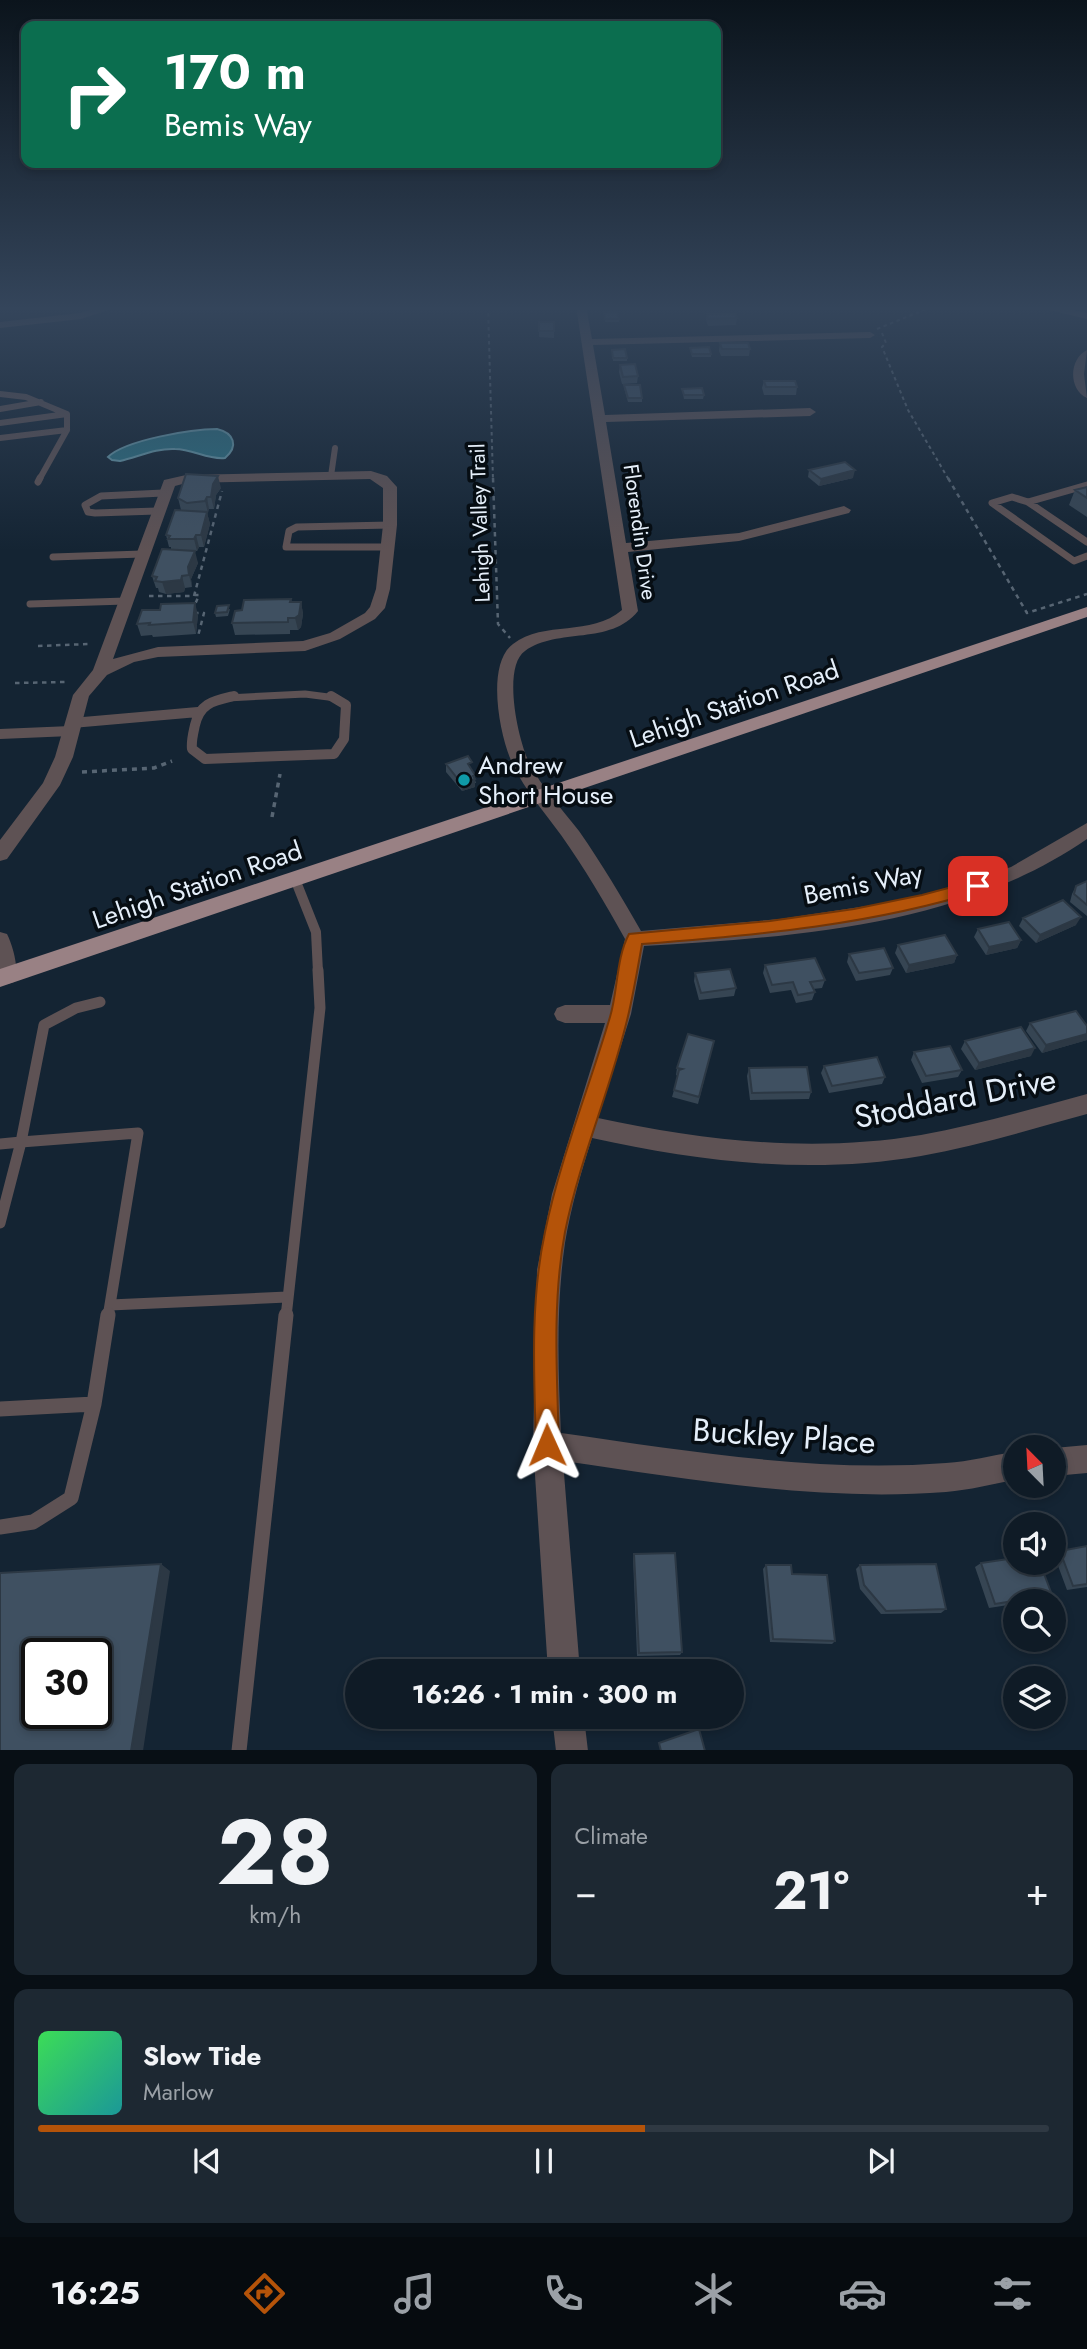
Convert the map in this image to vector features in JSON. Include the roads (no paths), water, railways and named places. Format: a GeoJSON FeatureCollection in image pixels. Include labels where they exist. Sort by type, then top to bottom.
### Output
{"type":"FeatureCollection","features":[{"type":"Feature","properties":{"kind":"main road","name":"Lehigh Station Road"},"geometry":{"type":"LineString","coordinates":[[4,977],[1087,612]]}},
{"type":"Feature","properties":{"kind":"street","name":"Florendin Drive"},"geometry":{"type":"LineString","coordinates":[[544,796],[531,780],[514,748],[507,714],[505,671],[509,659],[518,648],[544,638],[603,627],[626,617],[631,603],[594,388]]}},
{"type":"Feature","properties":{"kind":"street"},"geometry":{"type":"LineString","coordinates":[[599,419],[810,412]]}},
{"type":"Feature","properties":{"kind":"street"},"geometry":{"type":"LineString","coordinates":[[0,854],[51,785],[64,757],[81,695],[101,671],[166,487],[173,481],[201,479],[371,475],[387,482],[391,496],[390,525],[383,589],[377,608],[370,616],[335,636],[305,646],[158,652],[129,658],[101,671]]}},
{"type":"Feature","properties":{"kind":"street"},"geometry":{"type":"LineString","coordinates":[[622,548],[739,537],[802,523],[844,510]]}},
{"type":"Feature","properties":{"kind":"street"},"geometry":{"type":"LineString","coordinates":[[544,796],[601,877],[635,939],[620,1014],[558,1219],[549,1273],[545,1370],[547,1445],[563,1659]]}},
{"type":"Feature","properties":{"kind":"street","name":"Bemis Way"},"geometry":{"type":"LineString","coordinates":[[635,939],[770,927],[922,902],[1018,872],[1087,830]]}},
{"type":"Feature","properties":{"kind":"street"},"geometry":{"type":"LineString","coordinates":[[0,940],[4,977]]}},
{"type":"Feature","properties":{"kind":"street"},"geometry":{"type":"LineString","coordinates":[[565,1014],[620,1014]]}},
{"type":"Feature","properties":{"kind":"street","name":"Stoddard Drive"},"geometry":{"type":"LineString","coordinates":[[586,1126],[686,1147],[792,1157],[919,1145],[1087,1104]]}},
{"type":"Feature","properties":{"kind":"street","name":"Buckley Place"},"geometry":{"type":"LineString","coordinates":[[547,1445],[768,1476],[943,1478],[1003,1468]]}},
{"type":"Feature","properties":{"kind":"street"},"geometry":{"type":"LineString","coordinates":[[1066,1461],[1087,1458]]}},
{"type":"Feature","properties":{"kind":"street"},"geometry":{"type":"LineString","coordinates":[[569,1729],[572,1750]]}},
{"type":"Feature","properties":{"kind":"lane"},"geometry":{"type":"LineString","coordinates":[[0,394],[15,394],[42,402],[66,414]]}},
{"type":"Feature","properties":{"kind":"lane"},"geometry":{"type":"LineString","coordinates":[[0,409],[42,402]]}},
{"type":"Feature","properties":{"kind":"lane"},"geometry":{"type":"LineString","coordinates":[[0,423],[66,414]]}},
{"type":"Feature","properties":{"kind":"lane"},"geometry":{"type":"LineString","coordinates":[[38,482],[67,430],[66,414]]}},
{"type":"Feature","properties":{"kind":"lane"},"geometry":{"type":"LineString","coordinates":[[0,438],[67,430]]}},
{"type":"Feature","properties":{"kind":"lane"},"geometry":{"type":"LineString","coordinates":[[331,476],[335,448]]}},
{"type":"Feature","properties":{"kind":"lane"},"geometry":{"type":"LineString","coordinates":[[1028,502],[1087,485]]}},
{"type":"Feature","properties":{"kind":"lane"},"geometry":{"type":"LineString","coordinates":[[157,511],[95,513],[88,512],[85,505],[101,496],[163,493]]}},
{"type":"Feature","properties":{"kind":"lane"},"geometry":{"type":"LineString","coordinates":[[1087,542],[1028,502],[1012,498],[992,503],[1073,561],[1087,556]]}},
{"type":"Feature","properties":{"kind":"lane"},"geometry":{"type":"LineString","coordinates":[[387,547],[286,547],[289,531],[297,527],[390,525]]}},
{"type":"Feature","properties":{"kind":"lane"},"geometry":{"type":"LineString","coordinates":[[53,557],[142,554]]}},
{"type":"Feature","properties":{"kind":"lane"},"geometry":{"type":"LineString","coordinates":[[30,604],[126,601]]}},
{"type":"Feature","properties":{"kind":"lane"},"geometry":{"type":"LineString","coordinates":[[0,734],[198,712],[207,703],[225,697],[329,695],[340,698],[346,705],[345,740],[342,749],[323,756],[205,759],[192,749],[191,742],[198,712]]}},
{"type":"Feature","properties":{"kind":"lane"},"geometry":{"type":"LineString","coordinates":[[240,1750],[320,1008],[316,932],[295,879]]}},
{"type":"Feature","properties":{"kind":"lane"},"geometry":{"type":"LineString","coordinates":[[0,1223],[21,1142],[44,1025],[76,1008],[100,1002]]}},
{"type":"Feature","properties":{"kind":"lane"},"geometry":{"type":"LineString","coordinates":[[0,1144],[138,1133],[94,1404],[71,1498],[33,1522],[0,1527]]}},
{"type":"Feature","properties":{"kind":"lane"},"geometry":{"type":"LineString","coordinates":[[110,1306],[287,1297]]}},
{"type":"Feature","properties":{"kind":"lane"},"geometry":{"type":"LineString","coordinates":[[0,1409],[94,1404]]}},
{"type":"Feature","properties":{"kind":"water"},"geometry":{"type":"Polygon","coordinates":[[[217,429],[233,440],[232,449],[225,458],[175,449],[154,451],[120,461],[108,457],[129,445],[143,441],[176,433],[217,429]]]}},
{"type":"Feature","properties":{"kind":"place","name":"Andrew Short House"},"geometry":{"type":"Point","coordinates":[464,780]}}]}
